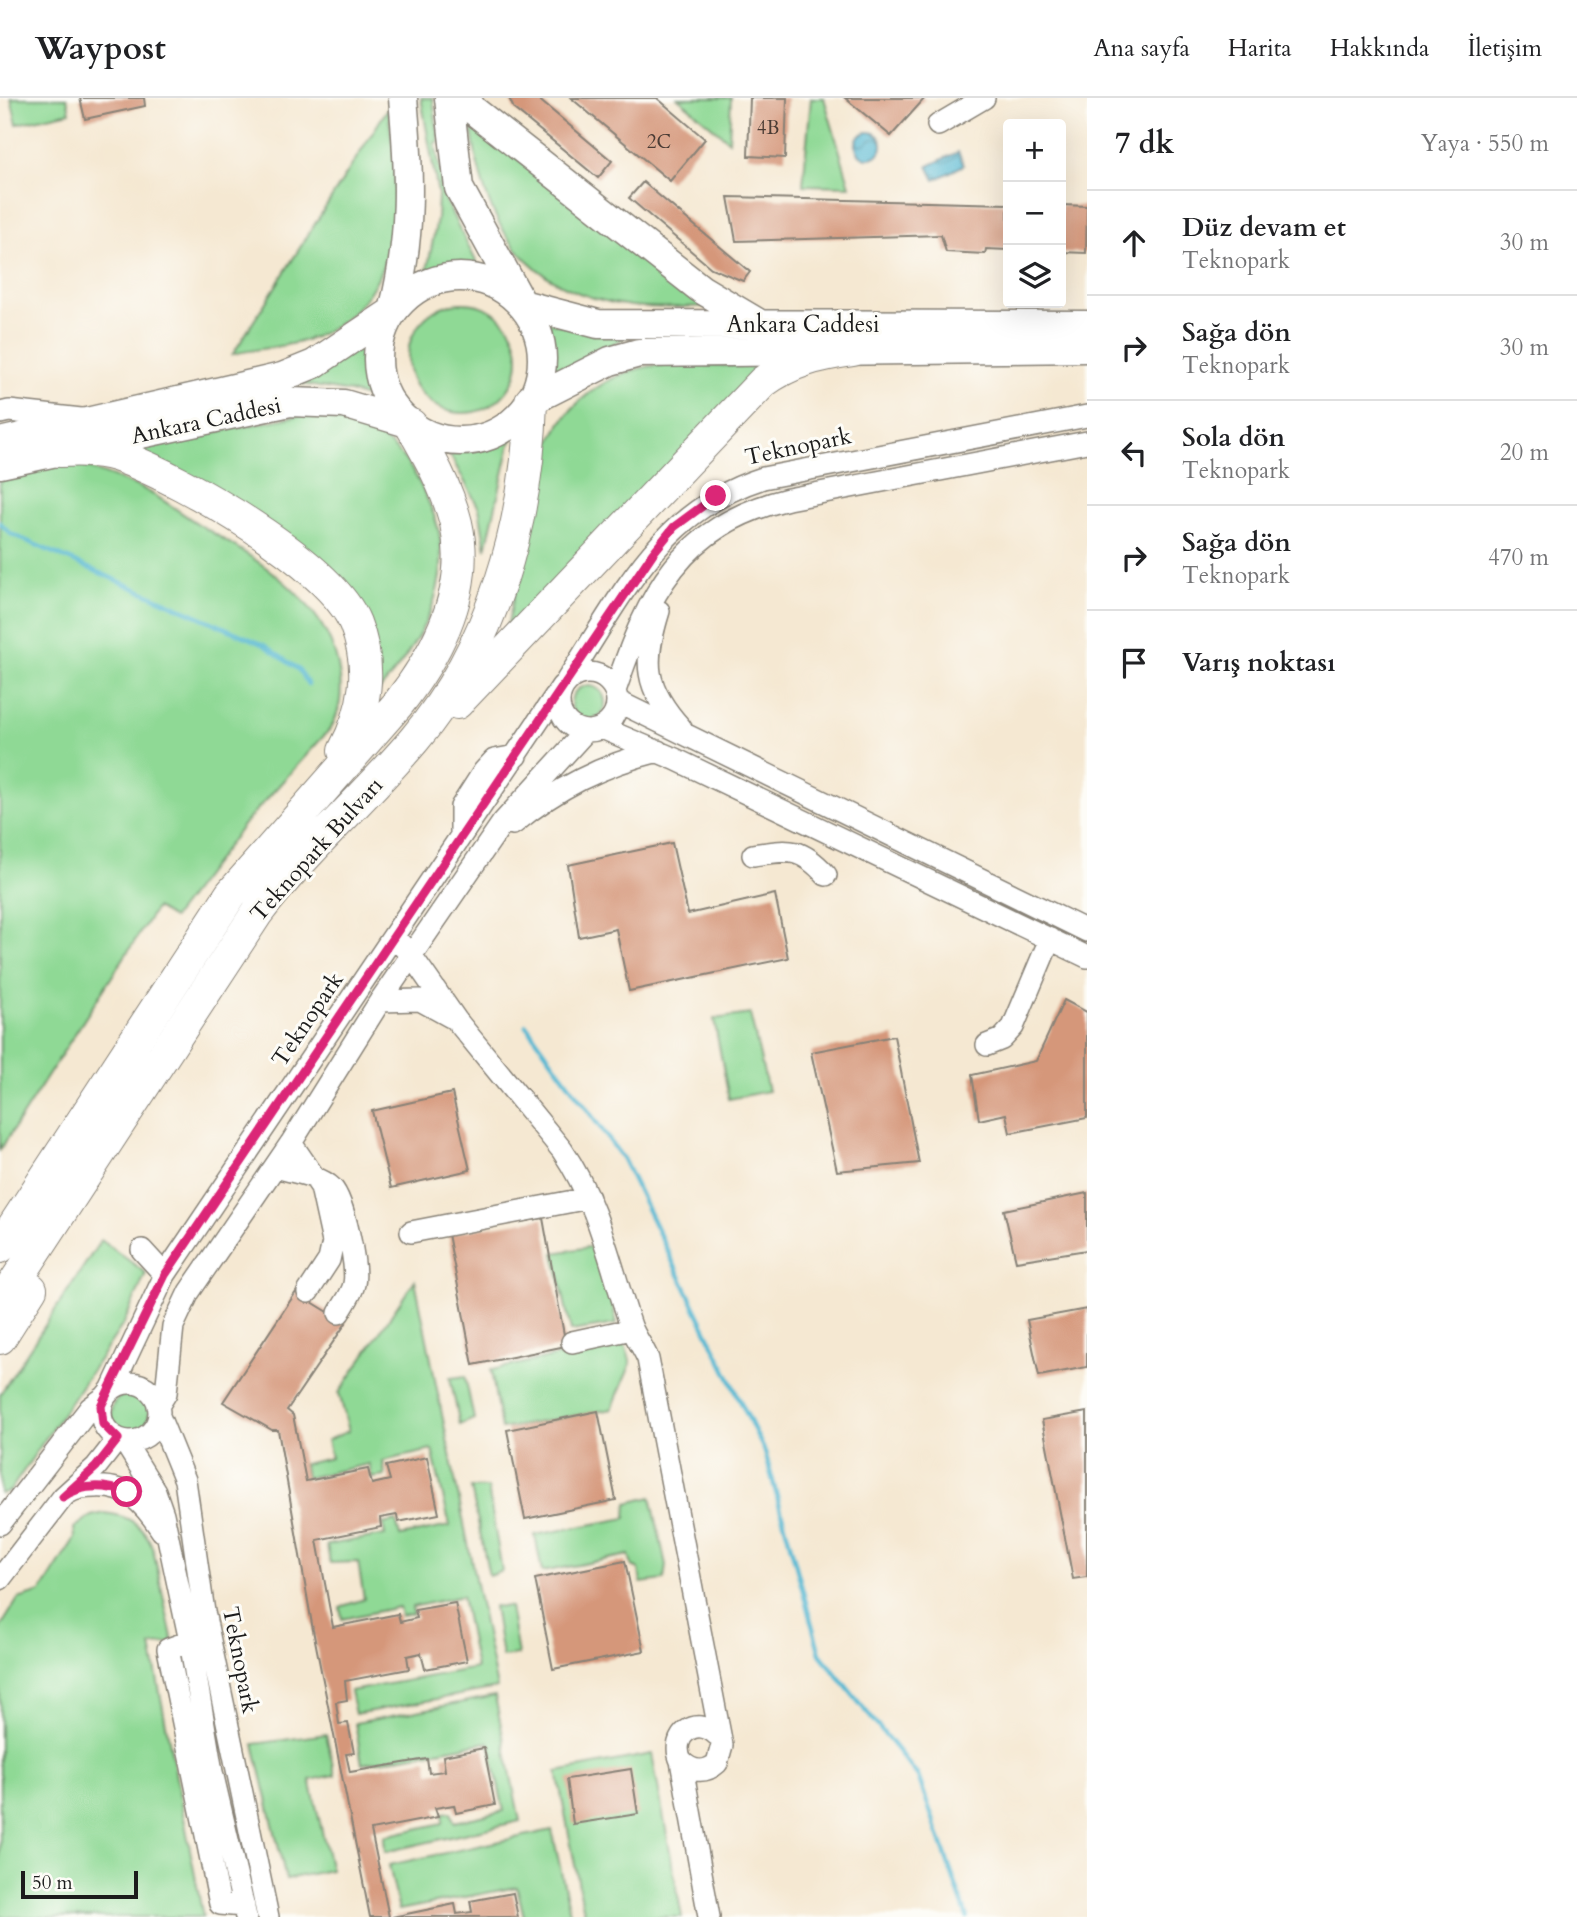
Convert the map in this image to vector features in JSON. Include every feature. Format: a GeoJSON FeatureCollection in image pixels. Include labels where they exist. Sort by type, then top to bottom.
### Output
{"type":"FeatureCollection","features":[{"type":"Feature","properties":{"kind":"highway"},"geometry":{"type":"LineString","coordinates":[[414,740],[483,678],[763,382],[789,365],[813,356],[853,350]]}},
{"type":"Feature","properties":{"kind":"highway","name":"Teknopark Bulvarı"},"geometry":{"type":"LineString","coordinates":[[0,1305],[257,913],[287,875],[414,740],[466,665],[509,558],[527,465],[531,401]]}},
{"type":"Feature","properties":{"kind":"highway","name":"Teknopark Bulvarı"},"geometry":{"type":"LineString","coordinates":[[0,1247],[215,916],[263,853],[419,677],[443,633],[459,561],[456,523],[438,473],[411,425]]}},
{"type":"Feature","properties":{"kind":"highway"},"geometry":{"type":"LineString","coordinates":[[60,451],[98,450],[123,457],[158,473],[206,499],[294,556],[332,588],[354,621],[365,653],[366,682],[360,720],[329,780]]}},
{"type":"Feature","properties":{"kind":"highway"},"geometry":{"type":"LineString","coordinates":[[0,1338],[39,1275],[58,1215]]}},
{"type":"Feature","properties":{"kind":"main road"},"geometry":{"type":"LineString","coordinates":[[403,98],[409,200],[405,266],[393,311],[382,334],[378,359],[382,384],[393,407],[411,425],[439,438],[470,440],[506,427],[531,401],[542,369],[542,346],[535,323],[459,188],[449,98]]}},
{"type":"Feature","properties":{"kind":"main road"},"geometry":{"type":"LineString","coordinates":[[465,98],[472,110],[701,289],[760,324]]}},
{"type":"Feature","properties":{"kind":"main road"},"geometry":{"type":"LineString","coordinates":[[393,311],[423,285],[449,277],[488,281],[511,293],[522,304]]}},
{"type":"Feature","properties":{"kind":"main road","name":"Ankara Caddesi"},"geometry":{"type":"LineString","coordinates":[[522,304],[598,324],[1087,325]]}},
{"type":"Feature","properties":{"kind":"main road","name":"Ankara Caddesi"},"geometry":{"type":"LineString","coordinates":[[0,442],[282,377],[314,364],[393,311]]}},
{"type":"Feature","properties":{"kind":"main road","name":"Ankara Caddesi"},"geometry":{"type":"LineString","coordinates":[[531,401],[610,361],[639,353],[1087,348]]}},
{"type":"Feature","properties":{"kind":"main road","name":"Ankara Caddesi"},"geometry":{"type":"LineString","coordinates":[[0,464],[290,402],[344,404],[411,425]]}},
{"type":"Feature","properties":{"kind":"street"},"geometry":{"type":"LineString","coordinates":[[938,125],[984,98]]}},
{"type":"Feature","properties":{"kind":"street"},"geometry":{"type":"LineString","coordinates":[[0,413],[9,411],[97,420]]}},
{"type":"Feature","properties":{"kind":"street","name":"Teknopark"},"geometry":{"type":"LineString","coordinates":[[245,1911],[212,1772],[190,1641],[155,1491],[121,1440],[103,1424],[100,1415],[165,1275],[663,539],[686,517],[716,496],[764,478],[1087,416]]}},
{"type":"Feature","properties":{"kind":"street"},"geometry":{"type":"LineString","coordinates":[[0,1579],[63,1497],[121,1440],[143,1438],[156,1425],[166,1393],[173,1326],[182,1304],[291,1143],[380,1001],[519,802],[594,729],[613,716],[616,696],[641,624],[672,570],[697,541],[746,510],[788,499],[1087,442]]}},
{"type":"Feature","properties":{"kind":"street"},"geometry":{"type":"LineString","coordinates":[[672,570],[653,633],[648,667],[653,691],[687,735]]}},
{"type":"Feature","properties":{"kind":"street"},"geometry":{"type":"LineString","coordinates":[[1087,931],[687,735],[616,696],[607,679],[594,673],[579,674],[565,683],[558,701],[561,715],[571,726],[594,729],[658,751],[1087,957]]}},
{"type":"Feature","properties":{"kind":"street"},"geometry":{"type":"LineString","coordinates":[[487,846],[566,786],[611,764],[658,751]]}},
{"type":"Feature","properties":{"kind":"street"},"geometry":{"type":"LineString","coordinates":[[752,855],[792,850],[809,858],[826,875]]}},
{"type":"Feature","properties":{"kind":"street"},"geometry":{"type":"LineString","coordinates":[[394,937],[411,955],[457,1021],[562,1150],[589,1198],[603,1231],[637,1337],[648,1359],[708,1669],[711,1730],[722,1745],[720,1757],[712,1767],[690,1766]]}},
{"type":"Feature","properties":{"kind":"street"},"geometry":{"type":"LineString","coordinates":[[987,1045],[1002,1039],[1013,1027],[1050,939]]}},
{"type":"Feature","properties":{"kind":"street"},"geometry":{"type":"LineString","coordinates":[[380,1001],[420,1000],[457,1021]]}},
{"type":"Feature","properties":{"kind":"street"},"geometry":{"type":"LineString","coordinates":[[291,1143],[318,1180],[332,1249],[329,1261],[308,1292]]}},
{"type":"Feature","properties":{"kind":"street"},"geometry":{"type":"LineString","coordinates":[[275,1167],[318,1180],[332,1188],[342,1207],[355,1273],[354,1287],[339,1313]]}},
{"type":"Feature","properties":{"kind":"street"},"geometry":{"type":"LineString","coordinates":[[411,1232],[589,1198]]}},
{"type":"Feature","properties":{"kind":"street"},"geometry":{"type":"LineString","coordinates":[[142,1250],[165,1275]]}},
{"type":"Feature","properties":{"kind":"street"},"geometry":{"type":"LineString","coordinates":[[572,1342],[637,1337]]}},
{"type":"Feature","properties":{"kind":"street","name":"Teknopark"},"geometry":{"type":"LineString","coordinates":[[0,1524],[89,1408],[120,1385],[139,1385],[148,1389],[159,1411],[184,1480],[204,1612],[268,1917]]}},
{"type":"Feature","properties":{"kind":"street","name":"Teknopark"},"geometry":{"type":"LineString","coordinates":[[63,1497],[73,1489],[94,1487],[127,1492],[142,1503],[169,1542]]}},
{"type":"Feature","properties":{"kind":"street"},"geometry":{"type":"LineString","coordinates":[[711,1730],[690,1728],[683,1732],[677,1746],[690,1766],[693,1778],[692,1786],[717,1917]]}},
{"type":"Feature","properties":{"kind":"street"},"geometry":{"type":"LineString","coordinates":[[690,1766],[709,1917]]}},
{"type":"Feature","properties":{"kind":"green space"},"geometry":{"type":"Polygon","coordinates":[[[11,98],[67,98],[70,112],[17,124],[11,98]]]}},
{"type":"Feature","properties":{"kind":"green space"},"geometry":{"type":"Polygon","coordinates":[[[421,98],[433,98],[439,142],[435,143],[446,202],[479,267],[456,267],[426,276],[437,219],[438,194],[421,98]]]}},
{"type":"Feature","properties":{"kind":"green space"},"geometry":{"type":"Polygon","coordinates":[[[678,98],[731,98],[729,141],[678,98]]]}},
{"type":"Feature","properties":{"kind":"green space"},"geometry":{"type":"Polygon","coordinates":[[[811,98],[824,98],[850,186],[803,185],[811,98]]]}},
{"type":"Feature","properties":{"kind":"green space"},"geometry":{"type":"Polygon","coordinates":[[[388,108],[394,172],[391,237],[382,267],[368,295],[347,318],[317,336],[286,345],[233,354],[388,108]]]}},
{"type":"Feature","properties":{"kind":"green space"},"geometry":{"type":"Polygon","coordinates":[[[471,122],[706,306],[640,307],[594,298],[562,286],[536,268],[515,247],[498,221],[485,191],[476,158],[471,122]]]}},
{"type":"Feature","properties":{"kind":"green space"},"geometry":{"type":"Polygon","coordinates":[[[463,303],[484,307],[502,319],[514,337],[518,358],[514,379],[502,397],[484,409],[463,413],[442,409],[424,397],[412,379],[408,358],[412,337],[424,319],[442,307],[463,303]]]}},
{"type":"Feature","properties":{"kind":"green space"},"geometry":{"type":"Polygon","coordinates":[[[547,322],[626,337],[551,377],[554,343],[547,322]]]}},
{"type":"Feature","properties":{"kind":"green space"},"geometry":{"type":"Polygon","coordinates":[[[372,340],[375,374],[383,402],[350,392],[301,384],[372,340]]]}},
{"type":"Feature","properties":{"kind":"green space"},"geometry":{"type":"Polygon","coordinates":[[[661,365],[768,366],[503,645],[546,454],[553,436],[576,405],[606,382],[642,368],[661,365]]]}},
{"type":"Feature","properties":{"kind":"green space"},"geometry":{"type":"Polygon","coordinates":[[[302,415],[358,426],[388,442],[412,470],[437,525],[441,560],[433,603],[414,643],[375,695],[367,629],[134,448],[302,415]]]}},
{"type":"Feature","properties":{"kind":"green space"},"geometry":{"type":"Polygon","coordinates":[[[512,435],[486,549],[479,508],[445,446],[488,445],[512,435]]]}},
{"type":"Feature","properties":{"kind":"green space"},"geometry":{"type":"Polygon","coordinates":[[[71,462],[149,492],[246,553],[289,586],[323,626],[334,650],[340,677],[340,697],[331,728],[245,823],[173,918],[156,908],[0,1150],[0,475],[71,462]]]}},
{"type":"Feature","properties":{"kind":"green space"},"geometry":{"type":"Polygon","coordinates":[[[588,686],[600,691],[605,703],[600,715],[588,720],[576,715],[571,703],[576,691],[588,686]]]}},
{"type":"Feature","properties":{"kind":"green space"},"geometry":{"type":"Polygon","coordinates":[[[750,1014],[768,1091],[729,1099],[714,1019],[750,1014]]]}},
{"type":"Feature","properties":{"kind":"green space"},"geometry":{"type":"Polygon","coordinates":[[[101,1240],[146,1273],[124,1323],[10,1491],[0,1494],[0,1394],[101,1240]]]}},
{"type":"Feature","properties":{"kind":"green space"},"geometry":{"type":"Polygon","coordinates":[[[589,1247],[601,1255],[617,1324],[571,1331],[554,1253],[589,1247]]]}},
{"type":"Feature","properties":{"kind":"green space"},"geometry":{"type":"Polygon","coordinates":[[[415,1280],[497,1688],[355,1714],[350,1691],[476,1668],[462,1596],[412,1607],[413,1614],[401,1616],[399,1607],[342,1619],[340,1607],[364,1599],[358,1562],[330,1563],[327,1545],[385,1535],[383,1524],[396,1521],[400,1536],[450,1526],[432,1450],[383,1461],[385,1476],[372,1478],[369,1464],[306,1478],[304,1464],[331,1458],[327,1440],[349,1431],[339,1393],[415,1280]]]}},
{"type":"Feature","properties":{"kind":"green space"},"geometry":{"type":"Polygon","coordinates":[[[624,1342],[631,1363],[612,1409],[501,1429],[491,1370],[624,1342]]]}},
{"type":"Feature","properties":{"kind":"green space"},"geometry":{"type":"Polygon","coordinates":[[[465,1376],[474,1419],[460,1425],[450,1378],[465,1376]]]}},
{"type":"Feature","properties":{"kind":"green space"},"geometry":{"type":"Polygon","coordinates":[[[130,1394],[143,1400],[149,1413],[143,1426],[130,1432],[117,1426],[111,1413],[117,1400],[130,1394]]]}},
{"type":"Feature","properties":{"kind":"green space"},"geometry":{"type":"Polygon","coordinates":[[[471,1488],[488,1488],[502,1571],[489,1576],[471,1488]]]}},
{"type":"Feature","properties":{"kind":"green space"},"geometry":{"type":"Polygon","coordinates":[[[651,1497],[666,1565],[664,1580],[641,1583],[639,1569],[632,1566],[629,1555],[542,1572],[535,1535],[626,1518],[627,1503],[651,1497]]]}},
{"type":"Feature","properties":{"kind":"green space"},"geometry":{"type":"Polygon","coordinates":[[[105,1513],[135,1523],[153,1549],[173,1642],[151,1646],[203,1917],[0,1917],[0,1628],[18,1599],[41,1592],[75,1538],[74,1528],[91,1516],[105,1513]]]}},
{"type":"Feature","properties":{"kind":"green space"},"geometry":{"type":"Polygon","coordinates":[[[494,1606],[510,1607],[518,1655],[502,1657],[494,1606]]]}},
{"type":"Feature","properties":{"kind":"green space"},"geometry":{"type":"Polygon","coordinates":[[[495,1696],[520,1821],[385,1852],[384,1836],[443,1823],[443,1813],[451,1812],[454,1822],[504,1811],[489,1742],[362,1764],[355,1723],[495,1696]]]}},
{"type":"Feature","properties":{"kind":"green space"},"geometry":{"type":"Polygon","coordinates":[[[326,1734],[335,1775],[310,1780],[331,1870],[286,1879],[254,1744],[326,1734]]]}},
{"type":"Feature","properties":{"kind":"green space"},"geometry":{"type":"Polygon","coordinates":[[[652,1754],[682,1917],[585,1917],[557,1772],[652,1754]]]}},
{"type":"Feature","properties":{"kind":"green space"},"geometry":{"type":"Polygon","coordinates":[[[552,1830],[571,1917],[524,1917],[517,1887],[399,1910],[389,1865],[552,1830]]]}},
{"type":"Feature","properties":{"kind":"water"},"geometry":{"type":"Polygon","coordinates":[[[869,132],[878,136],[882,145],[878,154],[869,158],[860,154],[856,145],[860,136],[869,132]]]}},
{"type":"Feature","properties":{"kind":"water"},"geometry":{"type":"Polygon","coordinates":[[[958,152],[964,165],[935,180],[928,166],[958,152]]]}},
{"type":"Feature","properties":{"kind":"building"},"geometry":{"type":"Polygon","coordinates":[[[80,98],[144,98],[145,106],[85,119],[80,98]]]}},
{"type":"Feature","properties":{"kind":"building"},"geometry":{"type":"Polygon","coordinates":[[[509,98],[537,98],[612,161],[598,178],[514,109],[509,98]]]}},
{"type":"Feature","properties":{"kind":"building"},"geometry":{"type":"Polygon","coordinates":[[[571,98],[657,98],[705,139],[670,181],[571,98]]]}},
{"type":"Feature","properties":{"kind":"building"},"geometry":{"type":"Polygon","coordinates":[[[750,98],[787,98],[785,158],[748,156],[750,98]]]}},
{"type":"Feature","properties":{"kind":"building"},"geometry":{"type":"Polygon","coordinates":[[[845,98],[925,98],[891,136],[845,98]]]}},
{"type":"Feature","properties":{"kind":"building"},"geometry":{"type":"Polygon","coordinates":[[[643,182],[750,272],[743,281],[711,268],[629,198],[643,182]]]}},
{"type":"Feature","properties":{"kind":"building"},"geometry":{"type":"Polygon","coordinates":[[[728,197],[1003,204],[1003,250],[986,249],[985,254],[946,252],[941,235],[736,241],[728,197]]]}},
{"type":"Feature","properties":{"kind":"building"},"geometry":{"type":"Polygon","coordinates":[[[1066,205],[1087,206],[1086,253],[1066,252],[1066,205]]]}},
{"type":"Feature","properties":{"kind":"building"},"geometry":{"type":"Polygon","coordinates":[[[672,843],[688,914],[775,894],[788,958],[629,991],[616,929],[579,937],[568,865],[672,843]]]}},
{"type":"Feature","properties":{"kind":"building"},"geometry":{"type":"Polygon","coordinates":[[[1064,1000],[1087,1012],[1087,1118],[1010,1133],[1006,1114],[979,1120],[972,1075],[1036,1061],[1064,1000]]]}},
{"type":"Feature","properties":{"kind":"building"},"geometry":{"type":"Polygon","coordinates":[[[894,1036],[919,1163],[837,1171],[811,1052],[894,1036]]]}},
{"type":"Feature","properties":{"kind":"building"},"geometry":{"type":"Polygon","coordinates":[[[452,1093],[470,1170],[391,1188],[372,1111],[452,1093]]]}},
{"type":"Feature","properties":{"kind":"building"},"geometry":{"type":"Polygon","coordinates":[[[1087,1193],[1087,1250],[1016,1261],[1004,1210],[1087,1193]]]}},
{"type":"Feature","properties":{"kind":"building"},"geometry":{"type":"Polygon","coordinates":[[[543,1218],[566,1346],[473,1365],[448,1234],[543,1218]]]}},
{"type":"Feature","properties":{"kind":"building"},"geometry":{"type":"Polygon","coordinates":[[[298,1289],[315,1298],[312,1302],[346,1323],[287,1410],[293,1415],[306,1481],[368,1469],[372,1484],[390,1480],[386,1466],[427,1457],[439,1514],[398,1522],[397,1515],[380,1518],[381,1527],[317,1540],[333,1627],[398,1614],[400,1622],[417,1618],[415,1610],[455,1603],[467,1661],[425,1669],[421,1653],[407,1656],[409,1669],[345,1681],[347,1700],[336,1702],[339,1724],[348,1723],[354,1753],[346,1754],[350,1772],[427,1759],[429,1773],[445,1771],[443,1756],[484,1748],[495,1805],[456,1813],[454,1805],[435,1808],[438,1817],[371,1830],[389,1917],[370,1917],[313,1630],[278,1430],[272,1430],[223,1402],[298,1289]]]}},
{"type":"Feature","properties":{"kind":"building"},"geometry":{"type":"Polygon","coordinates":[[[1087,1309],[1087,1367],[1039,1376],[1027,1320],[1087,1309]]]}},
{"type":"Feature","properties":{"kind":"building"},"geometry":{"type":"Polygon","coordinates":[[[598,1411],[616,1500],[525,1519],[507,1430],[598,1411]]]}},
{"type":"Feature","properties":{"kind":"building"},"geometry":{"type":"Polygon","coordinates":[[[1087,1412],[1087,1577],[1073,1579],[1042,1420],[1087,1412]]]}},
{"type":"Feature","properties":{"kind":"building"},"geometry":{"type":"Polygon","coordinates":[[[625,1561],[644,1651],[553,1669],[535,1579],[625,1561]]]}},
{"type":"Feature","properties":{"kind":"building"},"geometry":{"type":"Polygon","coordinates":[[[631,1769],[638,1814],[573,1824],[567,1779],[631,1769]]]}},
{"type":"Feature","properties":{"kind":"building"},"geometry":{"type":"Polygon","coordinates":[[[513,1893],[518,1917],[392,1917],[455,1904],[457,1914],[472,1912],[470,1901],[513,1893]]]}},
{"type":"Feature","properties":{"kind":"waterway"},"geometry":{"type":"LineString","coordinates":[[0,523],[11,534],[264,645],[299,670],[308,684]]}},
{"type":"Feature","properties":{"kind":"waterway"},"geometry":{"type":"LineString","coordinates":[[526,1025],[623,1159],[765,1452],[820,1654],[918,1776],[967,1917]]}},
{"type":"Feature","properties":{"kind":"route"},"geometry":{"type":"LineString","coordinates":[[127,1492],[106,1486],[73,1489],[63,1497],[96,1467],[118,1439],[108,1432],[103,1424],[101,1406],[165,1275],[622,596],[674,527],[716,496]]}}]}
